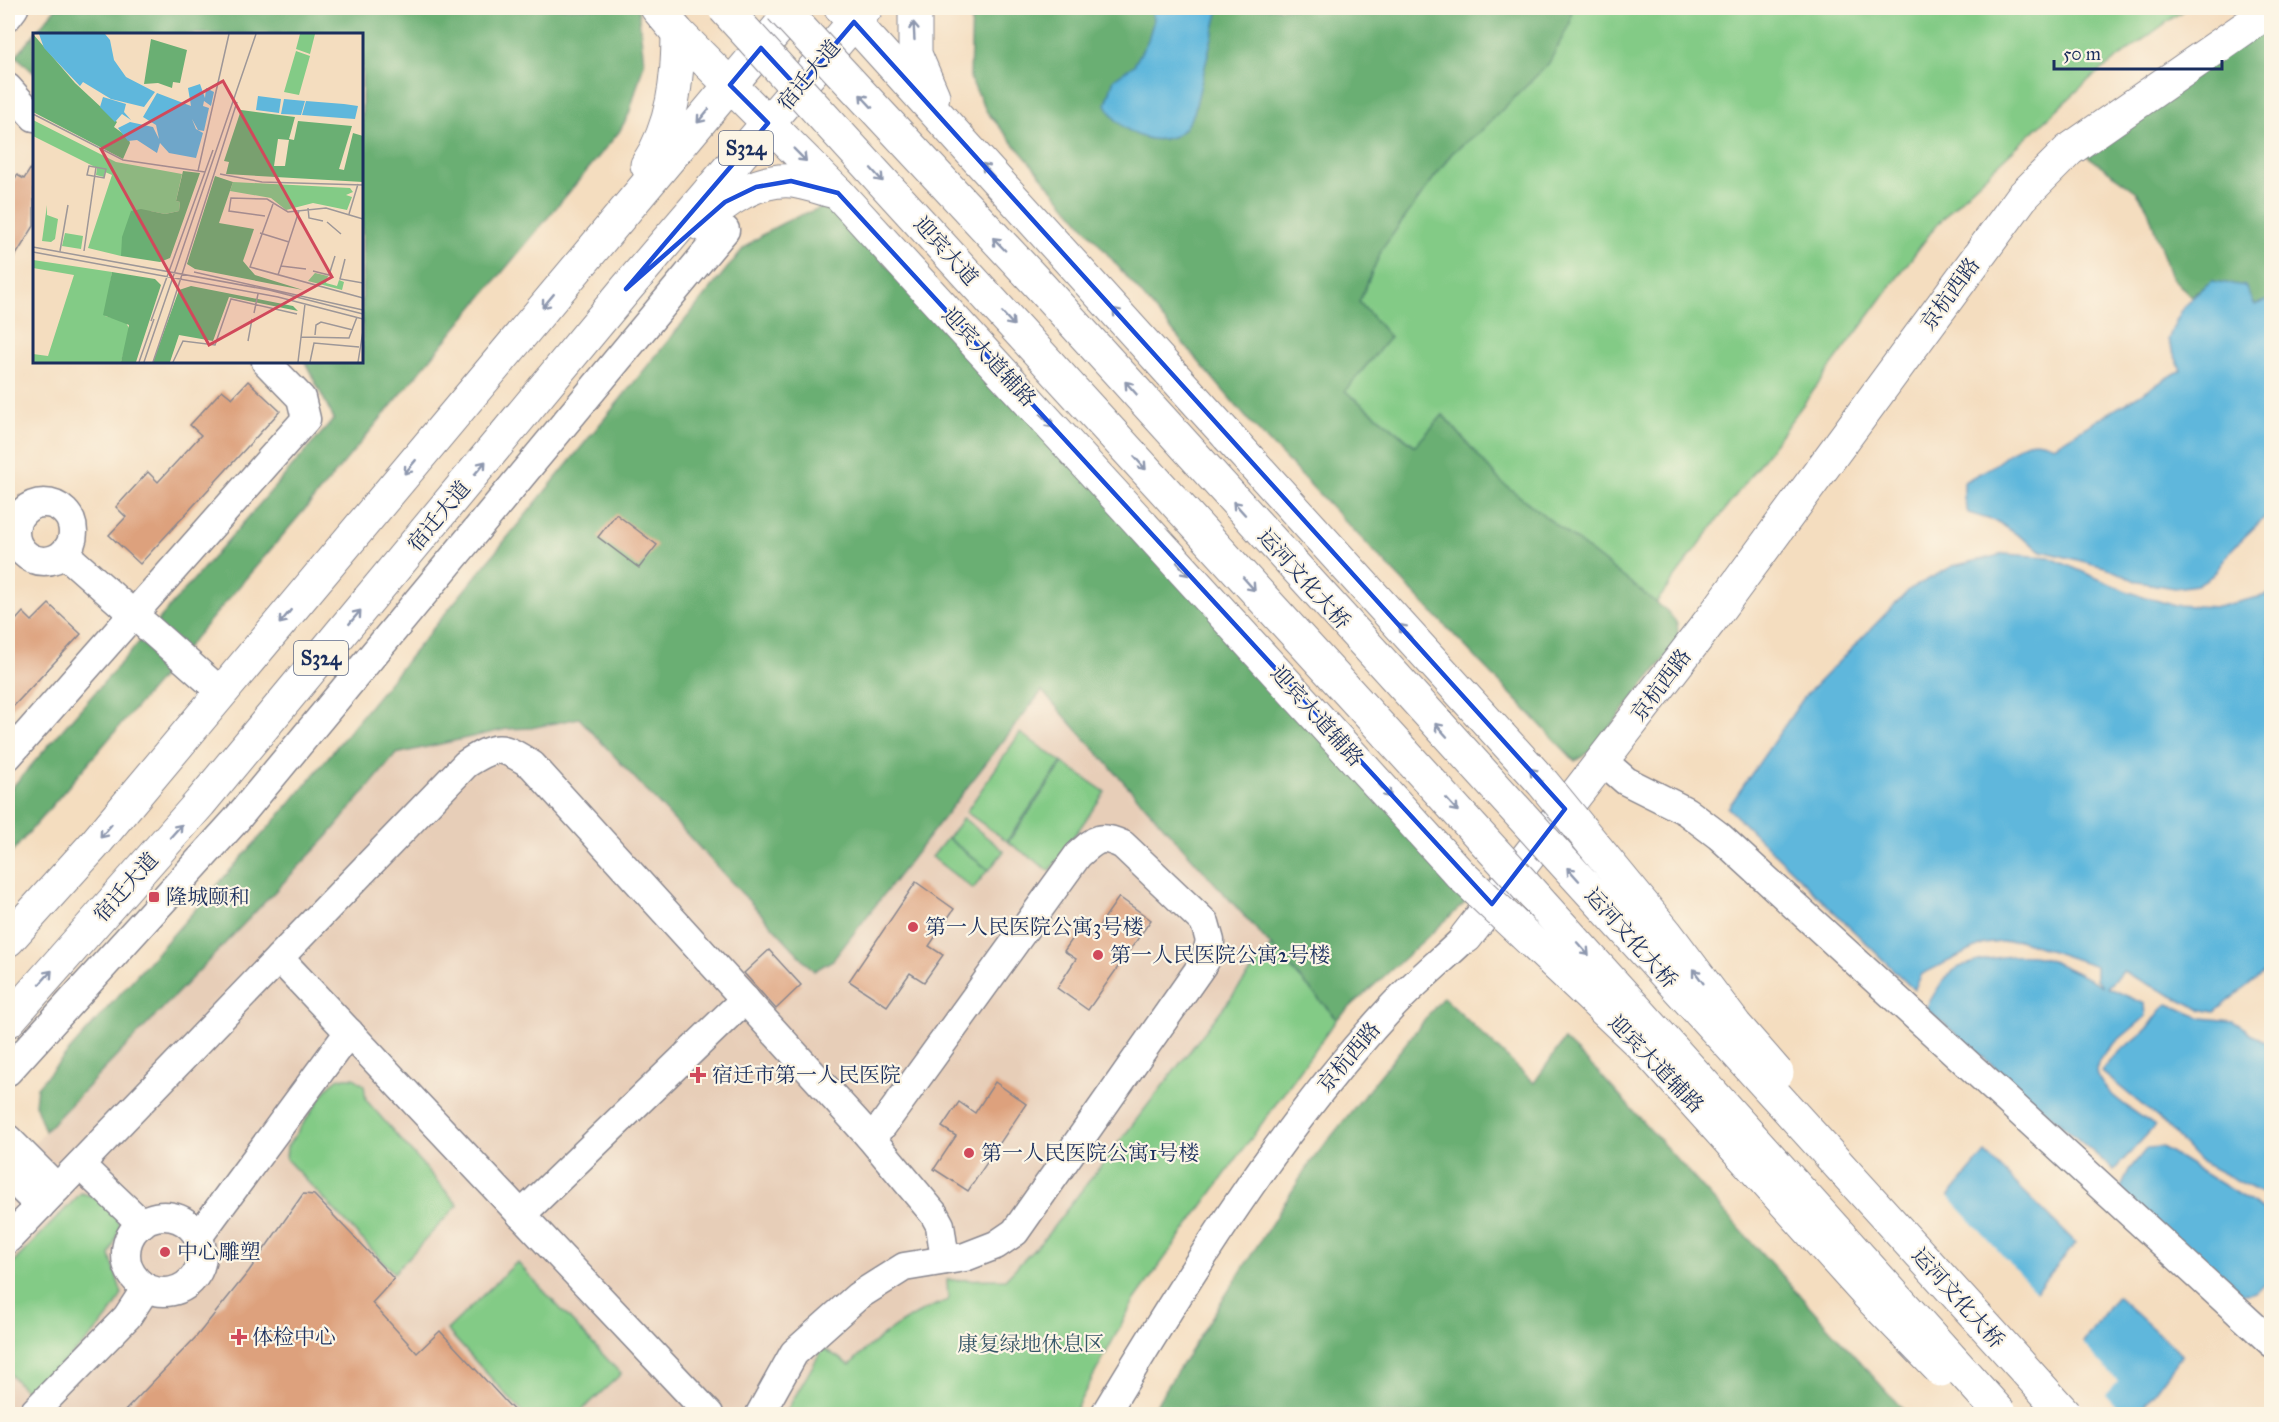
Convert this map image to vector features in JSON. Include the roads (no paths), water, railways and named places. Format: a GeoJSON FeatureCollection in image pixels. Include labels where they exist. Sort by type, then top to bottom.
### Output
{"type":"FeatureCollection","features":[{"type":"Feature","properties":{"kind":"main road","name":"迎宾大道辅路"},"geometry":{"type":"LineString","coordinates":[[657,8],[678,33],[838,193],[1460,874],[1650,1053],[1868,1295],[1987,1414]]}},
{"type":"Feature","properties":{"kind":"main road","name":"迎宾大道"},"geometry":{"type":"LineString","coordinates":[[724,8],[1167,494]]}},
{"type":"Feature","properties":{"kind":"main road","name":"迎宾大道"},"geometry":{"type":"LineString","coordinates":[[781,8],[1041,287],[1198,462]]}},
{"type":"Feature","properties":{"kind":"main road","name":"S324"},"geometry":{"type":"LineString","coordinates":[[8,940],[93,846],[795,8]]}},
{"type":"Feature","properties":{"kind":"main road"},"geometry":{"type":"LineString","coordinates":[[915,8],[915,54],[947,124]]}},
{"type":"Feature","properties":{"kind":"main road","name":"京杭西路"},"geometry":{"type":"LineString","coordinates":[[1466,937],[1603,761],[2022,197],[2069,150],[2271,9]]}},
{"type":"Feature","properties":{"kind":"main road"},"geometry":{"type":"LineString","coordinates":[[854,12],[947,124],[1543,783],[1666,933],[1735,1026],[1995,1322],[2061,1411]]}},
{"type":"Feature","properties":{"kind":"main road","name":"宿迁大道"},"geometry":{"type":"LineString","coordinates":[[8,1021],[200,804],[627,289],[768,123],[854,12]]}},
{"type":"Feature","properties":{"kind":"main road"},"geometry":{"type":"LineString","coordinates":[[585,256],[657,150],[670,114],[678,67],[678,33]]}},
{"type":"Feature","properties":{"kind":"main road"},"geometry":{"type":"LineString","coordinates":[[627,289],[724,202],[756,187],[791,181],[838,193]]}},
{"type":"Feature","properties":{"kind":"main road","name":"运河文化大桥"},"geometry":{"type":"LineString","coordinates":[[1198,462],[2061,1411]]}},
{"type":"Feature","properties":{"kind":"main road","name":"运河文化大桥"},"geometry":{"type":"LineString","coordinates":[[1167,494],[1521,881],[2001,1414]]}},
{"type":"Feature","properties":{"kind":"street"},"geometry":{"type":"LineString","coordinates":[[8,16],[14,8]]}},
{"type":"Feature","properties":{"kind":"street"},"geometry":{"type":"LineString","coordinates":[[8,88],[33,116]]}},
{"type":"Feature","properties":{"kind":"street"},"geometry":{"type":"LineString","coordinates":[[8,1071],[236,820],[725,230]]}},
{"type":"Feature","properties":{"kind":"street"},"geometry":{"type":"LineString","coordinates":[[8,756],[306,419],[301,398],[267,363]]}},
{"type":"Feature","properties":{"kind":"street"},"geometry":{"type":"LineString","coordinates":[[45,502],[63,509],[69,517],[73,536],[64,553],[47,561],[29,557],[22,551],[15,534],[15,506],[45,502]]}},
{"type":"Feature","properties":{"kind":"street"},"geometry":{"type":"LineString","coordinates":[[64,553],[222,693]]}},
{"type":"Feature","properties":{"kind":"street"},"geometry":{"type":"LineString","coordinates":[[8,1239],[466,764],[491,749],[502,748],[532,765],[869,1136],[934,1214],[940,1225],[945,1260]]}},
{"type":"Feature","properties":{"kind":"street"},"geometry":{"type":"LineString","coordinates":[[1603,761],[1626,781],[1686,811],[1719,836],[2271,1343]]}},
{"type":"Feature","properties":{"kind":"street"},"geometry":{"type":"LineString","coordinates":[[760,1414],[794,1353],[858,1296],[904,1267],[965,1257],[996,1245],[1015,1232],[1205,961],[1210,941],[1205,923],[1123,845],[1108,838],[1094,840],[1077,855],[883,1125],[869,1136]]}},
{"type":"Feature","properties":{"kind":"street","name":"京杭西路"},"geometry":{"type":"LineString","coordinates":[[1105,1414],[1189,1275],[1303,1112],[1391,1008],[1466,937]]}},
{"type":"Feature","properties":{"kind":"street"},"geometry":{"type":"LineString","coordinates":[[279,958],[709,1414]]}},
{"type":"Feature","properties":{"kind":"street"},"geometry":{"type":"LineString","coordinates":[[521,1215],[745,999]]}},
{"type":"Feature","properties":{"kind":"street"},"geometry":{"type":"LineString","coordinates":[[198,1237],[349,1032]]}},
{"type":"Feature","properties":{"kind":"street"},"geometry":{"type":"LineString","coordinates":[[8,1139],[48,1197]]}},
{"type":"Feature","properties":{"kind":"street"},"geometry":{"type":"LineString","coordinates":[[80,1165],[142,1224]]}},
{"type":"Feature","properties":{"kind":"street"},"geometry":{"type":"LineString","coordinates":[[8,1175],[48,1197]]}},
{"type":"Feature","properties":{"kind":"street"},"geometry":{"type":"LineString","coordinates":[[166,1216],[179,1219],[190,1226],[198,1237],[202,1260],[191,1281],[170,1292],[146,1288],[130,1270],[127,1259],[132,1234],[142,1224],[153,1218],[166,1216]]}},
{"type":"Feature","properties":{"kind":"street"},"geometry":{"type":"LineString","coordinates":[[34,1413],[127,1317],[146,1288]]}},
{"type":"Feature","properties":{"kind":"water"},"geometry":{"type":"Polygon","coordinates":[[[1151,8],[1219,8],[1194,113],[1179,133],[1162,139],[1142,137],[1133,133],[1117,121],[1106,104],[1114,79],[1134,65],[1148,40],[1154,19],[1151,8]]]}},
{"type":"Feature","properties":{"kind":"water"},"geometry":{"type":"Polygon","coordinates":[[[2212,281],[2245,286],[2255,305],[2272,299],[2271,506],[2267,515],[2232,549],[2213,575],[2197,585],[2175,588],[2138,582],[2105,567],[2042,551],[1998,522],[1968,513],[1964,499],[1964,482],[2028,442],[2044,442],[2054,446],[2181,370],[2168,340],[2185,306],[2196,293],[2212,281]]]}},
{"type":"Feature","properties":{"kind":"water"},"geometry":{"type":"Polygon","coordinates":[[[2004,554],[2049,557],[2126,591],[2172,605],[2218,607],[2271,592],[2271,967],[2214,1012],[2200,1009],[2123,972],[2107,987],[2145,1004],[2146,1016],[2114,1044],[2099,1061],[2097,1070],[2100,1080],[2116,1098],[2155,1126],[2114,1170],[1926,1008],[1941,984],[1953,971],[1982,960],[2020,956],[2039,957],[2103,986],[2096,979],[2096,966],[2019,940],[1984,944],[1922,974],[1914,990],[1728,808],[1805,696],[1910,589],[1953,566],[2004,554]]]}},
{"type":"Feature","properties":{"kind":"water"},"geometry":{"type":"Polygon","coordinates":[[[2168,1004],[2202,1018],[2233,1021],[2271,1046],[2271,1198],[2199,1161],[2164,1123],[2102,1072],[2117,1054],[2147,1029],[2168,1004]]]}},
{"type":"Feature","properties":{"kind":"water"},"geometry":{"type":"Polygon","coordinates":[[[2162,1147],[2271,1215],[2271,1279],[2261,1288],[2247,1294],[2228,1292],[2119,1191],[2129,1170],[2147,1148],[2162,1147]]]}},
{"type":"Feature","properties":{"kind":"water"},"geometry":{"type":"Polygon","coordinates":[[[1985,1153],[2076,1243],[1975,1364],[1942,1204],[1985,1153]]]}},
{"type":"Feature","properties":{"kind":"water"},"geometry":{"type":"Polygon","coordinates":[[[2117,1296],[2182,1355],[2138,1414],[2030,1414],[2117,1296]]]}},
{"type":"Feature","properties":{"kind":"place","name":"隆城颐和"},"geometry":{"type":"Point","coordinates":[154,897]}},
{"type":"Feature","properties":{"kind":"place","name":"第一人民医院公寓3号楼"},"geometry":{"type":"Point","coordinates":[913,927]}},
{"type":"Feature","properties":{"kind":"place","name":"第一人民医院公寓2号楼"},"geometry":{"type":"Point","coordinates":[1098,955]}},
{"type":"Feature","properties":{"kind":"place","name":"宿迁市第一人民医院"},"geometry":{"type":"Point","coordinates":[698,1075]}},
{"type":"Feature","properties":{"kind":"place","name":"第一人民医院公寓1号楼"},"geometry":{"type":"Point","coordinates":[969,1153]}},
{"type":"Feature","properties":{"kind":"place","name":"中心雕塑"},"geometry":{"type":"Point","coordinates":[165,1252]}},
{"type":"Feature","properties":{"kind":"place","name":"体检中心"},"geometry":{"type":"Point","coordinates":[239,1337]}},
{"type":"Feature","properties":{"kind":"park label","name":"康复绿地休息区"},"geometry":{"type":"Point","coordinates":[1031,1344]}}]}
